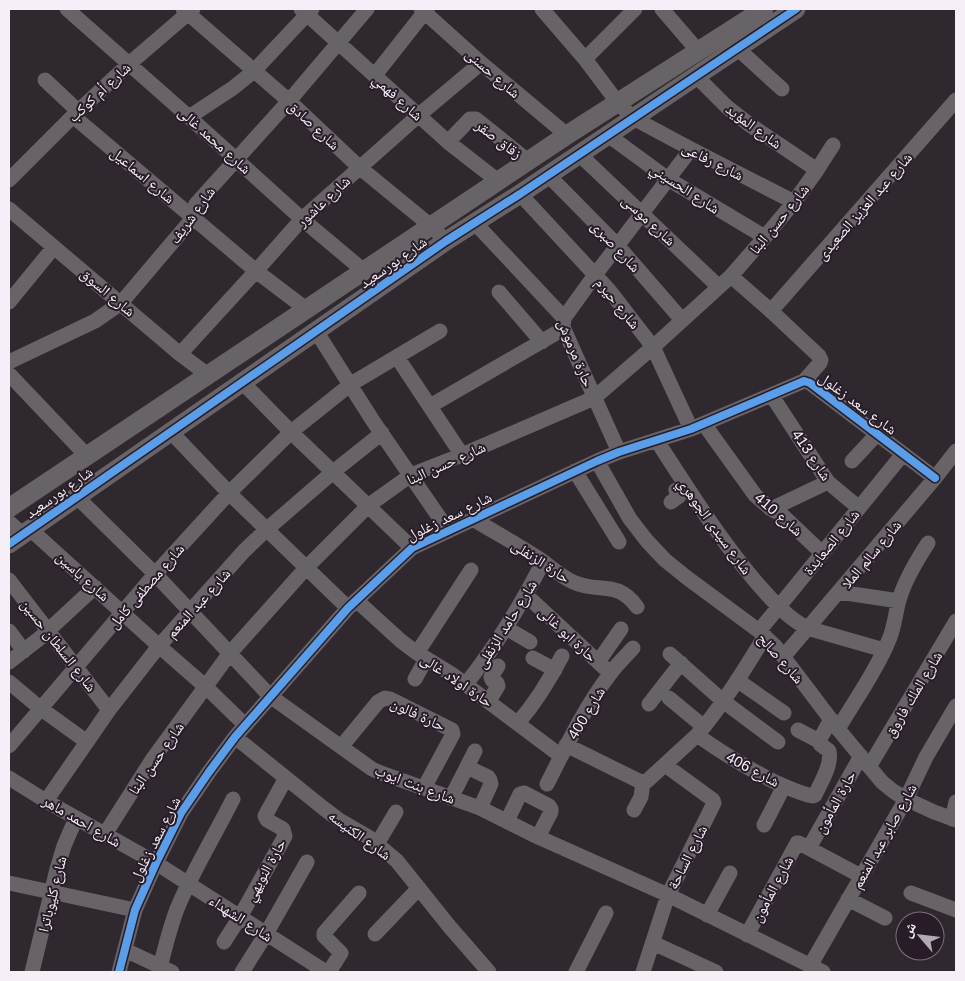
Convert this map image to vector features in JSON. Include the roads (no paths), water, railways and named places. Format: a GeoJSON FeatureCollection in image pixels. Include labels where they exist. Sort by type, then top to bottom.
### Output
{"type":"FeatureCollection","features":[{"type":"Feature","properties":{"kind":"street","name":"شارع محمد غالى"},"geometry":{"type":"LineString","coordinates":[[67,9],[302,219],[364,271]]}},
{"type":"Feature","properties":{"kind":"street","name":"شارع شريف"},"geometry":{"type":"LineString","coordinates":[[9,362],[95,321],[120,303],[193,218],[196,204],[289,101],[367,9]]}},
{"type":"Feature","properties":{"kind":"street","name":"شارع رفاعى"},"geometry":{"type":"LineString","coordinates":[[542,9],[585,59],[618,103],[633,118],[794,202]]}},
{"type":"Feature","properties":{"kind":"street"},"geometry":{"type":"LineString","coordinates":[[585,59],[635,9]]}},
{"type":"Feature","properties":{"kind":"street"},"geometry":{"type":"LineString","coordinates":[[662,9],[698,51]]}},
{"type":"Feature","properties":{"kind":"street","name":"شارع بورسعيد"},"geometry":{"type":"LineString","coordinates":[[9,508],[567,135],[764,9]]}},
{"type":"Feature","properties":{"kind":"street","name":"شارع بورسعيد"},"geometry":{"type":"LineString","coordinates":[[18,532],[77,497],[446,241],[520,194],[796,9]]}},
{"type":"Feature","properties":{"kind":"street","name":"شارع أم كوكب"},"geometry":{"type":"LineString","coordinates":[[9,180],[75,114],[188,10]]}},
{"type":"Feature","properties":{"kind":"street","name":"شارع صادق"},"geometry":{"type":"LineString","coordinates":[[188,10],[359,167],[431,226],[446,241]]}},
{"type":"Feature","properties":{"kind":"street","name":"شارع فهمي"},"geometry":{"type":"LineString","coordinates":[[307,10],[339,43],[448,142],[498,182]]}},
{"type":"Feature","properties":{"kind":"street"},"geometry":{"type":"LineString","coordinates":[[189,117],[254,72],[307,10]]}},
{"type":"Feature","properties":{"kind":"street"},"geometry":{"type":"LineString","coordinates":[[375,75],[424,10]]}},
{"type":"Feature","properties":{"kind":"street","name":"شارع حسنى"},"geometry":{"type":"LineString","coordinates":[[424,10],[481,63],[567,135]]}},
{"type":"Feature","properties":{"kind":"street"},"geometry":{"type":"LineString","coordinates":[[737,48],[782,89]]}},
{"type":"Feature","properties":{"kind":"street","name":"شارع عاشور"},"geometry":{"type":"LineString","coordinates":[[180,354],[302,219],[359,167],[481,63]]}},
{"type":"Feature","properties":{"kind":"street","name":"شارع المؤيد"},"geometry":{"type":"LineString","coordinates":[[696,76],[727,107],[750,125],[817,170]]}},
{"type":"Feature","properties":{"kind":"street","name":"شارع اسماعيل"},"geometry":{"type":"LineString","coordinates":[[45,80],[75,114],[193,218],[306,310]]}},
{"type":"Feature","properties":{"kind":"street","name":"شارع عبد العزيز الصعيدى"},"geometry":{"type":"LineString","coordinates":[[771,311],[956,100]]}},
{"type":"Feature","properties":{"kind":"street","name":"زقاق صقر"},"geometry":{"type":"LineString","coordinates":[[448,142],[469,120],[474,118],[528,162]]}},
{"type":"Feature","properties":{"kind":"street","name":"شارع الحسيني"},"geometry":{"type":"LineString","coordinates":[[608,135],[668,179],[765,238]]}},
{"type":"Feature","properties":{"kind":"street","name":"شارع حسن البنا"},"geometry":{"type":"LineString","coordinates":[[105,834],[152,760],[230,653],[306,568],[369,505],[411,475],[594,398],[731,276],[794,202],[833,145]]}},
{"type":"Feature","properties":{"kind":"street"},"geometry":{"type":"LineString","coordinates":[[430,406],[558,332],[595,275],[691,149]]}},
{"type":"Feature","properties":{"kind":"street","name":"شارع موسى"},"geometry":{"type":"LineString","coordinates":[[579,154],[719,287]]}},
{"type":"Feature","properties":{"kind":"street","name":"شارع صبرى"},"geometry":{"type":"LineString","coordinates":[[548,175],[617,245],[682,320]]}},
{"type":"Feature","properties":{"kind":"street","name":"شارع حيرم"},"geometry":{"type":"LineString","coordinates":[[520,194],[609,290],[653,347],[698,427]]}},
{"type":"Feature","properties":{"kind":"street","name":"شارع السوق"},"geometry":{"type":"LineString","coordinates":[[9,208],[180,354],[208,375]]}},
{"type":"Feature","properties":{"kind":"street","name":"حارة مرموش"},"geometry":{"type":"LineString","coordinates":[[475,223],[563,322],[594,398],[619,452]]}},
{"type":"Feature","properties":{"kind":"street"},"geometry":{"type":"LineString","coordinates":[[9,302],[54,247]]}},
{"type":"Feature","properties":{"kind":"street"},"geometry":{"type":"LineString","coordinates":[[731,276],[817,353],[821,360],[804,381]]}},
{"type":"Feature","properties":{"kind":"street"},"geometry":{"type":"LineString","coordinates":[[499,292],[542,342]]}},
{"type":"Feature","properties":{"kind":"street"},"geometry":{"type":"LineString","coordinates":[[316,331],[382,434],[448,530]]}},
{"type":"Feature","properties":{"kind":"street","name":"شارع مصطفى كامل"},"geometry":{"type":"LineString","coordinates":[[9,746],[155,574],[229,493],[291,432],[351,384],[440,331]]}},
{"type":"Feature","properties":{"kind":"street"},"geometry":{"type":"LineString","coordinates":[[397,357],[462,455]]}},
{"type":"Feature","properties":{"kind":"street"},"geometry":{"type":"LineString","coordinates":[[9,374],[87,456]]}},
{"type":"Feature","properties":{"kind":"street","name":"شارع سعد زغلول"},"geometry":{"type":"LineString","coordinates":[[119,972],[135,910],[181,813],[208,772],[270,696],[352,604],[412,548],[597,461],[619,452],[698,427],[804,381],[810,383],[935,478]]}},
{"type":"Feature","properties":{"kind":"street"},"geometry":{"type":"LineString","coordinates":[[242,382],[291,432],[412,548]]}},
{"type":"Feature","properties":{"kind":"street","name":"شارع 413"},"geometry":{"type":"LineString","coordinates":[[772,396],[828,482],[859,508]]}},
{"type":"Feature","properties":{"kind":"street","name":"شارع 410"},"geometry":{"type":"LineString","coordinates":[[698,427],[755,495],[771,509],[782,515],[822,554]]}},
{"type":"Feature","properties":{"kind":"street","name":"حارة اولاد غالى"},"geometry":{"type":"LineString","coordinates":[[171,432],[229,493],[306,568],[421,656],[440,666],[518,723],[564,750],[643,782]]}},
{"type":"Feature","properties":{"kind":"street","name":"شارع عبد المنعم"},"geometry":{"type":"LineString","coordinates":[[46,801],[109,710],[160,646],[244,551],[333,472],[382,434]]}},
{"type":"Feature","properties":{"kind":"street"},"geometry":{"type":"LineString","coordinates":[[852,461],[877,434]]}},
{"type":"Feature","properties":{"kind":"street","name":"شارع سيدى الجوهري"},"geometry":{"type":"LineString","coordinates":[[658,440],[712,535],[787,616],[808,628],[884,650]]}},
{"type":"Feature","properties":{"kind":"street","name":"شارع سالم الملا"},"geometry":{"type":"LineString","coordinates":[[784,656],[956,451]]}},
{"type":"Feature","properties":{"kind":"street","name":"شارع الصعايدة"},"geometry":{"type":"LineString","coordinates":[[762,634],[779,606],[903,454]]}},
{"type":"Feature","properties":{"kind":"street","name":"شارع صالح"},"geometry":{"type":"LineString","coordinates":[[597,461],[630,519],[659,554],[686,577],[762,634],[784,656],[834,724],[882,782],[906,799],[954,819]]}},
{"type":"Feature","properties":{"kind":"street"},"geometry":{"type":"LineString","coordinates":[[575,471],[602,526],[619,542]]}},
{"type":"Feature","properties":{"kind":"street"},"geometry":{"type":"LineString","coordinates":[[771,509],[828,482]]}},
{"type":"Feature","properties":{"kind":"street"},"geometry":{"type":"LineString","coordinates":[[671,502],[678,497],[676,490],[685,485]]}},
{"type":"Feature","properties":{"kind":"street","name":"شارع بنت ايوب"},"geometry":{"type":"LineString","coordinates":[[77,497],[155,574],[270,696],[372,769],[480,808],[668,895],[816,969]]}},
{"type":"Feature","properties":{"kind":"street","name":"حارة الزنفلى"},"geometry":{"type":"LineString","coordinates":[[473,518],[572,582],[589,587],[618,590],[626,594],[637,607]]}},
{"type":"Feature","properties":{"kind":"street","name":"شارع ياسين"},"geometry":{"type":"LineString","coordinates":[[18,532],[95,587],[206,687],[240,731]]}},
{"type":"Feature","properties":{"kind":"street"},"geometry":{"type":"LineString","coordinates":[[798,730],[819,741],[870,677],[889,641],[905,581],[928,543]]}},
{"type":"Feature","properties":{"kind":"street","name":"شارع حامد الزنفلى"},"geometry":{"type":"LineString","coordinates":[[466,684],[506,628],[543,562]]}},
{"type":"Feature","properties":{"kind":"street"},"geometry":{"type":"LineString","coordinates":[[415,679],[421,656],[471,570]]}},
{"type":"Feature","properties":{"kind":"street","name":"شارع السلطان حسين"},"geometry":{"type":"LineString","coordinates":[[9,580],[109,710]]}},
{"type":"Feature","properties":{"kind":"street"},"geometry":{"type":"LineString","coordinates":[[9,662],[48,631],[95,587]]}},
{"type":"Feature","properties":{"kind":"street"},"geometry":{"type":"LineString","coordinates":[[839,592],[899,601]]}},
{"type":"Feature","properties":{"kind":"street","name":"حارة ابو غالى"},"geometry":{"type":"LineString","coordinates":[[526,595],[610,673]]}},
{"type":"Feature","properties":{"kind":"street","name":"شارع الملك فاروق"},"geometry":{"type":"LineString","coordinates":[[865,762],[956,621]]}},
{"type":"Feature","properties":{"kind":"street"},"geometry":{"type":"LineString","coordinates":[[506,628],[530,642]]}},
{"type":"Feature","properties":{"kind":"street"},"geometry":{"type":"LineString","coordinates":[[598,662],[621,629]]}},
{"type":"Feature","properties":{"kind":"street"},"geometry":{"type":"LineString","coordinates":[[9,631],[24,651]]}},
{"type":"Feature","properties":{"kind":"street"},"geometry":{"type":"LineString","coordinates":[[634,810],[641,797],[643,782],[647,781],[701,731],[737,680],[762,634]]}},
{"type":"Feature","properties":{"kind":"street","name":"شارع 400"},"geometry":{"type":"LineString","coordinates":[[547,784],[585,712],[610,673],[633,648]]}},
{"type":"Feature","properties":{"kind":"street"},"geometry":{"type":"LineString","coordinates":[[518,723],[538,698],[562,656]]}},
{"type":"Feature","properties":{"kind":"street"},"geometry":{"type":"LineString","coordinates":[[533,658],[555,670]]}},
{"type":"Feature","properties":{"kind":"street"},"geometry":{"type":"LineString","coordinates":[[649,704],[676,659],[723,701],[778,742]]}},
{"type":"Feature","properties":{"kind":"street"},"geometry":{"type":"LineString","coordinates":[[489,701],[498,686],[491,677],[498,666]]}},
{"type":"Feature","properties":{"kind":"street"},"geometry":{"type":"LineString","coordinates":[[737,680],[784,713]]}},
{"type":"Feature","properties":{"kind":"street"},"geometry":{"type":"LineString","coordinates":[[9,682],[40,708],[87,742]]}},
{"type":"Feature","properties":{"kind":"street","name":"حارة فالون"},"geometry":{"type":"LineString","coordinates":[[341,747],[378,702],[385,698],[390,699],[452,730],[452,734],[424,788]]}},
{"type":"Feature","properties":{"kind":"street","name":"شارع 406"},"geometry":{"type":"LineString","coordinates":[[669,698],[701,731],[739,763],[784,786],[813,796],[823,780],[830,756],[829,751],[819,741]]}},
{"type":"Feature","properties":{"kind":"street","name":"شارع صابر عبد المنعم"},"geometry":{"type":"LineString","coordinates":[[816,969],[848,900],[906,799],[926,757],[956,706]]}},
{"type":"Feature","properties":{"kind":"street"},"geometry":{"type":"LineString","coordinates":[[752,723],[761,709]]}},
{"type":"Feature","properties":{"kind":"street","name":"شارع الكنيسه"},"geometry":{"type":"LineString","coordinates":[[240,731],[286,778],[339,820],[370,838],[397,861],[489,972]]}},
{"type":"Feature","properties":{"kind":"street"},"geometry":{"type":"LineString","coordinates":[[451,798],[475,751]]}},
{"type":"Feature","properties":{"kind":"street","name":"حارة المأمون"},"geometry":{"type":"LineString","coordinates":[[803,846],[865,762]]}},
{"type":"Feature","properties":{"kind":"street","name":"شارع الساحة"},"geometry":{"type":"LineString","coordinates":[[643,972],[668,895],[714,803],[713,800],[665,765]]}},
{"type":"Feature","properties":{"kind":"street"},"geometry":{"type":"LineString","coordinates":[[467,767],[490,780],[491,784],[480,808]]}},
{"type":"Feature","properties":{"kind":"street","name":"شارع احمد ماهر"},"geometry":{"type":"LineString","coordinates":[[9,778],[156,863]]}},
{"type":"Feature","properties":{"kind":"street","name":"حارة النويهي"},"geometry":{"type":"LineString","coordinates":[[240,917],[285,836],[283,829],[267,820],[265,816],[286,778]]}},
{"type":"Feature","properties":{"kind":"street"},"geometry":{"type":"LineString","coordinates":[[764,825],[784,786]]}},
{"type":"Feature","properties":{"kind":"street"},"geometry":{"type":"LineString","coordinates":[[507,821],[520,794],[524,793],[549,806],[551,809],[538,836]]}},
{"type":"Feature","properties":{"kind":"street"},"geometry":{"type":"LineString","coordinates":[[125,950],[164,970],[168,936],[177,909],[234,799]]}},
{"type":"Feature","properties":{"kind":"street"},"geometry":{"type":"LineString","coordinates":[[954,819],[956,802]]}},
{"type":"Feature","properties":{"kind":"street"},"geometry":{"type":"LineString","coordinates":[[377,844],[396,812]]}},
{"type":"Feature","properties":{"kind":"street","name":"شارع كليوباترا"},"geometry":{"type":"LineString","coordinates":[[32,972],[64,846],[76,818]]}},
{"type":"Feature","properties":{"kind":"street"},"geometry":{"type":"LineString","coordinates":[[803,846],[861,876]]}},
{"type":"Feature","properties":{"kind":"street","name":"شارع المأمون"},"geometry":{"type":"LineString","coordinates":[[747,935],[803,846]]}},
{"type":"Feature","properties":{"kind":"street"},"geometry":{"type":"LineString","coordinates":[[242,972],[307,862]]}},
{"type":"Feature","properties":{"kind":"street","name":"شارع الشهداء"},"geometry":{"type":"LineString","coordinates":[[156,863],[327,972]]}},
{"type":"Feature","properties":{"kind":"street"},"geometry":{"type":"LineString","coordinates":[[707,915],[730,873]]}},
{"type":"Feature","properties":{"kind":"street"},"geometry":{"type":"LineString","coordinates":[[9,883],[135,910]]}},
{"type":"Feature","properties":{"kind":"street"},"geometry":{"type":"LineString","coordinates":[[375,934],[419,888]]}},
{"type":"Feature","properties":{"kind":"street"},"geometry":{"type":"LineString","coordinates":[[911,892],[956,910]]}},
{"type":"Feature","properties":{"kind":"street"},"geometry":{"type":"LineString","coordinates":[[327,972],[341,953],[324,936],[324,933],[359,893]]}},
{"type":"Feature","properties":{"kind":"street"},"geometry":{"type":"LineString","coordinates":[[848,900],[885,918]]}},
{"type":"Feature","properties":{"kind":"street"},"geometry":{"type":"LineString","coordinates":[[576,972],[606,912]]}},
{"type":"Feature","properties":{"kind":"street"},"geometry":{"type":"LineString","coordinates":[[224,942],[240,917]]}},
{"type":"Feature","properties":{"kind":"street"},"geometry":{"type":"LineString","coordinates":[[652,943],[716,972]]}}]}
